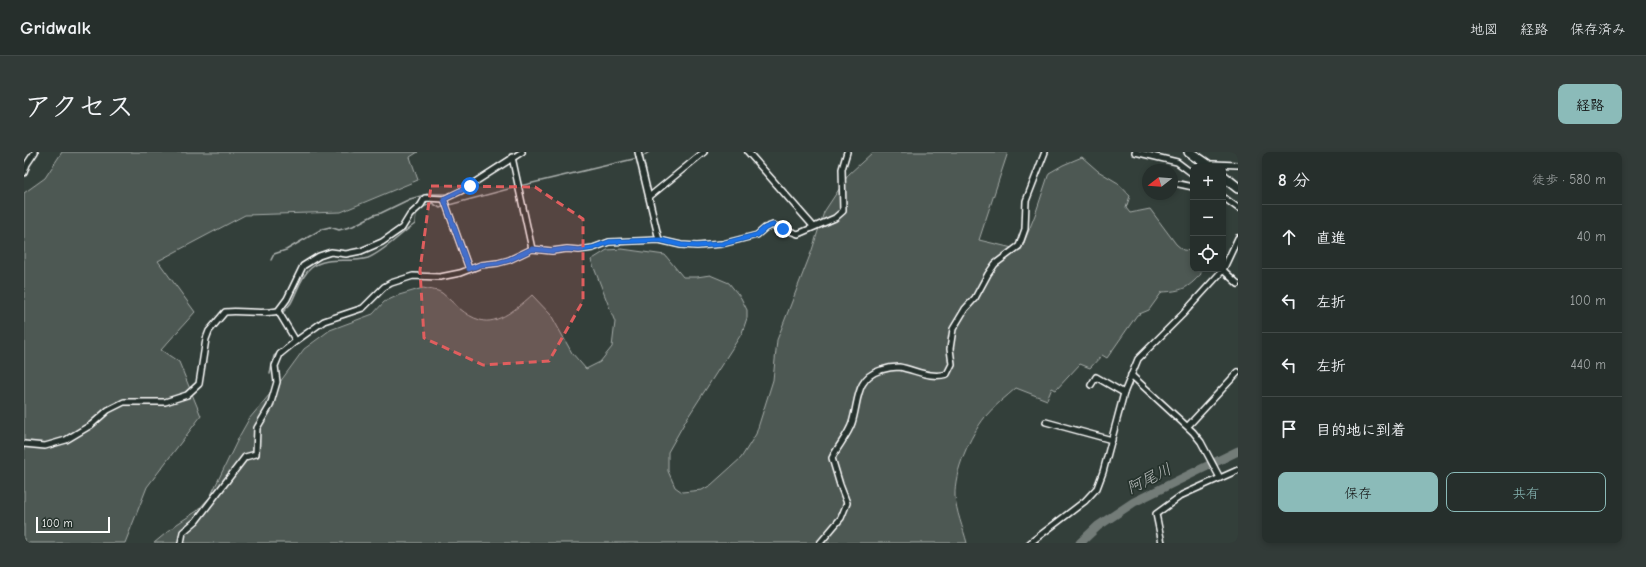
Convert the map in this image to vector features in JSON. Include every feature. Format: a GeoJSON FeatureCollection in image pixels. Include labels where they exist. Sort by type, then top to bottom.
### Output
{"type":"FeatureCollection","features":[{"type":"Feature","properties":{"kind":"highway"},"geometry":{"type":"LineString","coordinates":[[1189,152],[1207,164]]}},
{"type":"Feature","properties":{"kind":"highway"},"geometry":{"type":"LineString","coordinates":[[1226,178],[1238,188]]}},
{"type":"Feature","properties":{"kind":"street"},"geometry":{"type":"LineString","coordinates":[[24,173],[27,164],[35,152]]}},
{"type":"Feature","properties":{"kind":"street"},"geometry":{"type":"LineString","coordinates":[[24,444],[45,446],[66,440],[86,429],[108,410],[124,402],[165,402],[187,395],[199,384],[206,339],[209,331],[226,312],[278,312],[287,299],[302,266],[309,261],[331,252],[346,254],[361,252],[382,242],[402,228],[410,215],[421,205],[425,198],[444,199],[461,191],[522,152]]}},
{"type":"Feature","properties":{"kind":"street"},"geometry":{"type":"LineString","coordinates":[[638,152],[660,240]]}},
{"type":"Feature","properties":{"kind":"street"},"geometry":{"type":"LineString","coordinates":[[649,197],[704,152]]}},
{"type":"Feature","properties":{"kind":"street"},"geometry":{"type":"LineString","coordinates":[[748,152],[813,226]]}},
{"type":"Feature","properties":{"kind":"street"},"geometry":{"type":"LineString","coordinates":[[181,543],[183,532],[196,521],[245,457],[256,454],[257,428],[270,406],[277,382],[275,366],[280,354],[324,321],[362,308],[384,287],[391,283],[413,276],[450,276],[480,265],[509,260],[532,249],[552,251],[567,249],[579,250],[593,248],[609,242],[660,240],[681,245],[697,246],[722,244],[757,235],[765,228],[773,225],[798,234],[813,226],[835,218],[843,211],[842,169],[847,152]]}},
{"type":"Feature","properties":{"kind":"street"},"geometry":{"type":"LineString","coordinates":[[820,543],[833,529],[846,508],[847,503],[840,486],[832,458],[852,424],[862,384],[867,376],[873,372],[889,367],[938,377],[947,374],[952,364],[950,349],[952,329],[965,309],[975,298],[992,269],[1019,246],[1025,229],[1026,201],[1045,152]]}},
{"type":"Feature","properties":{"kind":"street"},"geometry":{"type":"LineString","coordinates":[[1135,152],[1177,162],[1190,172]]}},
{"type":"Feature","properties":{"kind":"street"},"geometry":{"type":"LineString","coordinates":[[512,158],[532,249]]}},
{"type":"Feature","properties":{"kind":"street"},"geometry":{"type":"LineString","coordinates":[[1226,165],[1238,165]]}},
{"type":"Feature","properties":{"kind":"street"},"geometry":{"type":"LineString","coordinates":[[1179,184],[1190,186]]}},
{"type":"Feature","properties":{"kind":"street"},"geometry":{"type":"LineString","coordinates":[[444,199],[469,269]]}},
{"type":"Feature","properties":{"kind":"street"},"geometry":{"type":"LineString","coordinates":[[1226,199],[1238,208]]}},
{"type":"Feature","properties":{"kind":"street"},"geometry":{"type":"LineString","coordinates":[[1226,264],[1238,238]]}},
{"type":"Feature","properties":{"kind":"street"},"geometry":{"type":"LineString","coordinates":[[1030,543],[1085,501],[1097,488],[1103,472],[1124,393],[1138,359],[1182,315],[1221,272]]}},
{"type":"Feature","properties":{"kind":"street"},"geometry":{"type":"LineString","coordinates":[[1225,272],[1238,284]]}},
{"type":"Feature","properties":{"kind":"street"},"geometry":{"type":"LineString","coordinates":[[278,312],[296,341]]}},
{"type":"Feature","properties":{"kind":"street"},"geometry":{"type":"LineString","coordinates":[[1188,426],[1238,372]]}},
{"type":"Feature","properties":{"kind":"street"},"geometry":{"type":"LineString","coordinates":[[1131,375],[1188,426],[1201,442],[1220,478]]}},
{"type":"Feature","properties":{"kind":"street"},"geometry":{"type":"LineString","coordinates":[[1091,385],[1096,376],[1124,393]]}},
{"type":"Feature","properties":{"kind":"street"},"geometry":{"type":"LineString","coordinates":[[1046,422],[1112,440]]}},
{"type":"Feature","properties":{"kind":"street"},"geometry":{"type":"LineString","coordinates":[[1162,543],[1156,514],[1182,495],[1195,488],[1238,470]]}},
{"type":"Feature","properties":{"kind":"highlighted area"},"geometry":{"type":"Polygon","coordinates":[[[431,186],[535,187],[583,219],[583,301],[549,361],[483,365],[424,338],[420,270],[431,186]]]}},
{"type":"Feature","properties":{"kind":"shaded area"},"geometry":{"type":"Polygon","coordinates":[[[62,152],[418,152],[410,157],[418,180],[341,212],[245,215],[158,261],[195,312],[161,350],[179,362],[201,416],[147,487],[125,543],[24,543],[24,193],[45,178],[62,152]]]}},
{"type":"Feature","properties":{"kind":"shaded area"},"geometry":{"type":"Polygon","coordinates":[[[873,152],[1008,152],[979,240],[1021,250],[1049,173],[1082,157],[1098,171],[1118,183],[1130,196],[1126,208],[1130,213],[1150,209],[1176,244],[1183,250],[1190,251],[1190,272],[1201,272],[1201,274],[1188,286],[1175,291],[1162,292],[1149,310],[1137,315],[1107,358],[1102,355],[1090,368],[1080,364],[1056,390],[1052,388],[1047,400],[1016,388],[996,405],[985,417],[979,425],[964,454],[955,486],[957,508],[967,543],[154,543],[177,524],[197,511],[210,497],[249,419],[280,382],[304,349],[330,330],[373,314],[384,302],[399,295],[423,288],[438,291],[469,316],[487,321],[501,318],[508,314],[532,295],[551,315],[572,353],[586,369],[600,362],[612,347],[615,322],[591,260],[607,250],[622,249],[665,255],[683,277],[710,275],[729,283],[741,298],[747,310],[747,318],[742,333],[686,420],[668,452],[668,471],[675,487],[682,492],[702,490],[711,485],[741,458],[756,434],[773,380],[777,340],[812,250],[824,212],[849,174],[873,152]]]}},
{"type":"Feature","properties":{"kind":"waterway"},"geometry":{"type":"LineString","coordinates":[[459,189],[516,152]]}},
{"type":"Feature","properties":{"kind":"waterway"},"geometry":{"type":"LineString","coordinates":[[520,186],[642,157],[649,152]]}},
{"type":"Feature","properties":{"kind":"waterway"},"geometry":{"type":"LineString","coordinates":[[449,205],[516,187]]}},
{"type":"Feature","properties":{"kind":"waterway"},"geometry":{"type":"LineString","coordinates":[[271,260],[274,254],[286,250],[322,229],[330,227],[339,230],[353,226],[410,199],[428,194],[450,194]]}},
{"type":"Feature","properties":{"kind":"waterway"},"geometry":{"type":"LineString","coordinates":[[421,208],[432,203],[440,208],[445,206]]}},
{"type":"Feature","properties":{"kind":"waterway"},"geometry":{"type":"LineString","coordinates":[[286,329],[278,317],[291,303],[302,280],[311,268],[324,262],[361,260],[374,255],[415,224],[416,213]]}},
{"type":"Feature","properties":{"kind":"waterway"},"geometry":{"type":"LineString","coordinates":[[270,374],[274,356],[293,339]]}},
{"type":"Feature","properties":{"kind":"waterway","name":"阿尾川"},"geometry":{"type":"LineString","coordinates":[[1080,543],[1098,526],[1134,502],[1238,451]]}},
{"type":"Feature","properties":{"kind":"route"},"geometry":{"type":"LineString","coordinates":[[470,186],[444,199],[469,269],[480,265],[509,260],[532,249],[552,251],[567,249],[579,250],[593,248],[609,242],[660,240],[681,245],[697,246],[735,242],[757,235],[765,228],[773,225],[783,229]]}}]}
